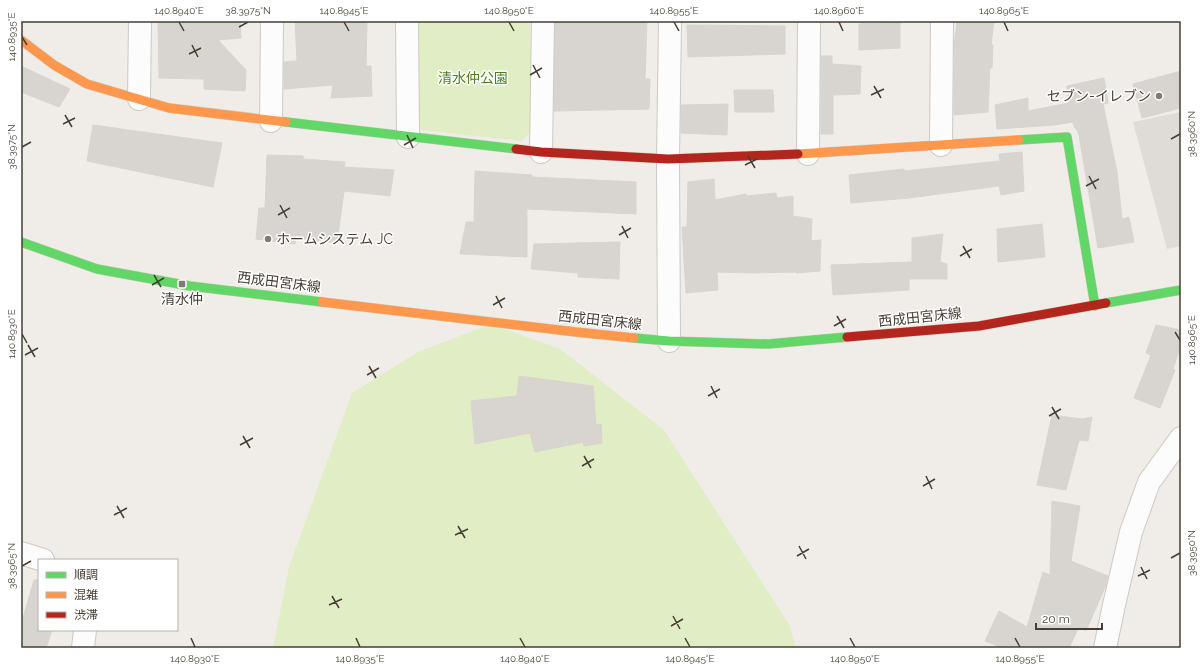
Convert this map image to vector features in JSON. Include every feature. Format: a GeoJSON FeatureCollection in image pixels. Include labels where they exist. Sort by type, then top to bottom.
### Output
{"type":"FeatureCollection","features":[{"type":"Feature","properties":{"kind":"street"},"geometry":{"type":"LineString","coordinates":[[139,99],[140,21]]}},
{"type":"Feature","properties":{"kind":"street"},"geometry":{"type":"LineString","coordinates":[[271,121],[272,21]]}},
{"type":"Feature","properties":{"kind":"street"},"geometry":{"type":"LineString","coordinates":[[407,21],[408,137]]}},
{"type":"Feature","properties":{"kind":"street"},"geometry":{"type":"LineString","coordinates":[[541,152],[543,21]]}},
{"type":"Feature","properties":{"kind":"street"},"geometry":{"type":"LineString","coordinates":[[669,341],[668,159],[670,21]]}},
{"type":"Feature","properties":{"kind":"street"},"geometry":{"type":"LineString","coordinates":[[808,154],[809,21]]}},
{"type":"Feature","properties":{"kind":"street"},"geometry":{"type":"LineString","coordinates":[[941,145],[942,21]]}},
{"type":"Feature","properties":{"kind":"street"},"geometry":{"type":"LineString","coordinates":[[21,40],[54,65],[87,84],[169,108],[541,152],[668,159],[808,154],[1067,137],[1095,306]]}},
{"type":"Feature","properties":{"kind":"street","name":"西成田宮床線"},"geometry":{"type":"LineString","coordinates":[[21,242],[97,269],[190,286],[576,332],[669,341],[768,344],[978,326],[1181,290]]}},
{"type":"Feature","properties":{"kind":"street"},"geometry":{"type":"LineString","coordinates":[[1106,648],[1114,605],[1131,532],[1149,482],[1181,438]]}},
{"type":"Feature","properties":{"kind":"street"},"geometry":{"type":"LineString","coordinates":[[21,553],[40,559]]}},
{"type":"Feature","properties":{"kind":"street"},"geometry":{"type":"LineString","coordinates":[[83,648],[85,631]]}},
{"type":"Feature","properties":{"kind":"green space","name":"清水仲公園"},"geometry":{"type":"Polygon","coordinates":[[[413,21],[530,21],[532,131],[521,141],[412,129],[413,21]]]}},
{"type":"Feature","properties":{"kind":"green space"},"geometry":{"type":"Polygon","coordinates":[[[491,324],[560,349],[664,430],[790,626],[796,648],[273,648],[289,567],[352,393],[418,352],[491,324]]]}},
{"type":"Feature","properties":{"kind":"shaded area"},"geometry":{"type":"Polygon","coordinates":[[[1181,112],[1181,246],[1167,249],[1133,122],[1181,112]]]}},
{"type":"Feature","properties":{"kind":"building"},"geometry":{"type":"Polygon","coordinates":[[[158,21],[240,21],[241,38],[218,40],[246,70],[245,91],[204,89],[204,79],[159,78],[158,21]]]}},
{"type":"Feature","properties":{"kind":"building"},"geometry":{"type":"Polygon","coordinates":[[[295,21],[324,21],[324,23],[367,22],[366,66],[371,66],[372,96],[331,98],[333,85],[284,89],[284,62],[297,61],[295,21]]]}},
{"type":"Feature","properties":{"kind":"building"},"geometry":{"type":"Polygon","coordinates":[[[555,21],[647,21],[645,79],[650,79],[649,109],[554,111],[555,21]]]}},
{"type":"Feature","properties":{"kind":"building"},"geometry":{"type":"Polygon","coordinates":[[[957,21],[994,21],[991,45],[993,45],[992,68],[990,68],[988,112],[954,115],[954,46],[957,21]]]}},
{"type":"Feature","properties":{"kind":"building"},"geometry":{"type":"Polygon","coordinates":[[[900,22],[900,48],[859,50],[859,24],[900,22]]]}},
{"type":"Feature","properties":{"kind":"building"},"geometry":{"type":"Polygon","coordinates":[[[687,25],[785,26],[785,54],[688,57],[687,25]]]}},
{"type":"Feature","properties":{"kind":"building"},"geometry":{"type":"Polygon","coordinates":[[[821,56],[832,56],[832,64],[861,66],[860,94],[833,95],[833,134],[821,134],[821,56]]]}},
{"type":"Feature","properties":{"kind":"building"},"geometry":{"type":"Polygon","coordinates":[[[21,66],[70,89],[59,107],[21,92],[21,66]]]}},
{"type":"Feature","properties":{"kind":"building","name":"セブン-イレブン"},"geometry":{"type":"Polygon","coordinates":[[[1181,71],[1181,108],[1142,118],[1133,84],[1181,71]]]}},
{"type":"Feature","properties":{"kind":"building"},"geometry":{"type":"Polygon","coordinates":[[[1104,78],[1108,103],[1103,104],[1117,172],[1122,219],[1129,217],[1134,242],[1098,248],[1079,135],[1073,122],[1055,125],[997,129],[995,105],[1028,98],[1028,111],[1069,103],[1067,86],[1104,78]]]}},
{"type":"Feature","properties":{"kind":"building"},"geometry":{"type":"Polygon","coordinates":[[[734,90],[773,90],[774,112],[735,112],[734,90]]]}},
{"type":"Feature","properties":{"kind":"building"},"geometry":{"type":"Polygon","coordinates":[[[728,104],[727,135],[681,133],[681,105],[728,104]]]}},
{"type":"Feature","properties":{"kind":"building"},"geometry":{"type":"Polygon","coordinates":[[[93,125],[222,143],[213,187],[87,161],[93,125]]]}},
{"type":"Feature","properties":{"kind":"building"},"geometry":{"type":"Polygon","coordinates":[[[1022,152],[1024,191],[1001,195],[999,186],[909,198],[851,203],[849,175],[1000,161],[999,154],[1022,152]]]}},
{"type":"Feature","properties":{"kind":"building"},"geometry":{"type":"Polygon","coordinates":[[[267,155],[303,156],[303,159],[345,162],[344,167],[394,170],[390,196],[344,191],[337,243],[296,238],[295,244],[256,239],[259,208],[265,208],[267,155]]]}},
{"type":"Feature","properties":{"kind":"building"},"geometry":{"type":"Polygon","coordinates":[[[475,171],[532,175],[532,177],[636,182],[636,214],[527,209],[527,257],[460,254],[466,222],[474,222],[475,171]]]}},
{"type":"Feature","properties":{"kind":"building"},"geometry":{"type":"Polygon","coordinates":[[[714,179],[715,200],[746,194],[746,196],[776,193],[777,198],[793,196],[793,216],[812,219],[811,241],[821,240],[820,271],[796,273],[717,272],[718,290],[686,293],[682,227],[687,227],[688,182],[714,179]]]}},
{"type":"Feature","properties":{"kind":"building"},"geometry":{"type":"Polygon","coordinates":[[[1042,224],[1045,257],[998,262],[997,229],[1042,224]]]}},
{"type":"Feature","properties":{"kind":"building"},"geometry":{"type":"Polygon","coordinates":[[[943,234],[940,262],[947,264],[947,279],[909,279],[909,290],[833,295],[831,265],[912,262],[912,238],[943,234]]]}},
{"type":"Feature","properties":{"kind":"building"},"geometry":{"type":"Polygon","coordinates":[[[620,242],[619,279],[578,277],[578,273],[531,269],[534,244],[620,242]]]}},
{"type":"Feature","properties":{"kind":"building"},"geometry":{"type":"Polygon","coordinates":[[[1156,325],[1181,330],[1181,345],[1173,369],[1175,370],[1160,408],[1134,398],[1151,355],[1146,353],[1156,325]]]}},
{"type":"Feature","properties":{"kind":"building"},"geometry":{"type":"Polygon","coordinates":[[[519,376],[593,386],[596,425],[601,424],[602,443],[584,446],[583,442],[535,452],[530,433],[475,444],[471,401],[517,396],[519,376]]]}},
{"type":"Feature","properties":{"kind":"building"},"geometry":{"type":"Polygon","coordinates":[[[1052,415],[1082,419],[1092,417],[1088,441],[1079,440],[1066,490],[1037,485],[1052,415]]]}},
{"type":"Feature","properties":{"kind":"building"},"geometry":{"type":"Polygon","coordinates":[[[1052,501],[1080,506],[1071,561],[1108,576],[1105,587],[1086,631],[1079,627],[1069,648],[1003,648],[985,641],[999,611],[1027,627],[1043,572],[1050,575],[1052,501]]]}},
{"type":"Feature","properties":{"kind":"building"},"geometry":{"type":"Polygon","coordinates":[[[34,580],[38,580],[38,631],[52,631],[46,648],[21,648],[21,625],[34,580]]]}},
{"type":"Feature","properties":{"kind":"traffic: fast"},"geometry":{"type":"LineString","coordinates":[[286,122],[516,149]]}},
{"type":"Feature","properties":{"kind":"traffic: fast"},"geometry":{"type":"LineString","coordinates":[[1019,140],[1067,137],[1095,306]]}},
{"type":"Feature","properties":{"kind":"traffic: fast"},"geometry":{"type":"LineString","coordinates":[[21,242],[97,269],[190,286],[322,302]]}},
{"type":"Feature","properties":{"kind":"traffic: fast"},"geometry":{"type":"LineString","coordinates":[[1106,303],[1181,290]]}},
{"type":"Feature","properties":{"kind":"traffic: fast"},"geometry":{"type":"LineString","coordinates":[[634,338],[669,341],[768,344],[847,337]]}},
{"type":"Feature","properties":{"kind":"traffic: slow"},"geometry":{"type":"LineString","coordinates":[[21,40],[54,65],[87,84],[169,108],[286,122]]}},
{"type":"Feature","properties":{"kind":"traffic: slow"},"geometry":{"type":"LineString","coordinates":[[798,154],[1019,140]]}},
{"type":"Feature","properties":{"kind":"traffic: slow"},"geometry":{"type":"LineString","coordinates":[[322,302],[634,338]]}},
{"type":"Feature","properties":{"kind":"traffic: jam"},"geometry":{"type":"LineString","coordinates":[[516,149],[541,152],[668,159],[798,154]]}},
{"type":"Feature","properties":{"kind":"traffic: jam"},"geometry":{"type":"LineString","coordinates":[[847,337],[979,326],[1106,303]]}},
{"type":"Feature","properties":{"kind":"place","name":"セブン-イレブン"},"geometry":{"type":"Point","coordinates":[1159,96]}},
{"type":"Feature","properties":{"kind":"place","name":"ホームシステム JC"},"geometry":{"type":"Point","coordinates":[268,239]}},
{"type":"Feature","properties":{"kind":"place","name":"清水仲"},"geometry":{"type":"Point","coordinates":[182,284]}}]}
